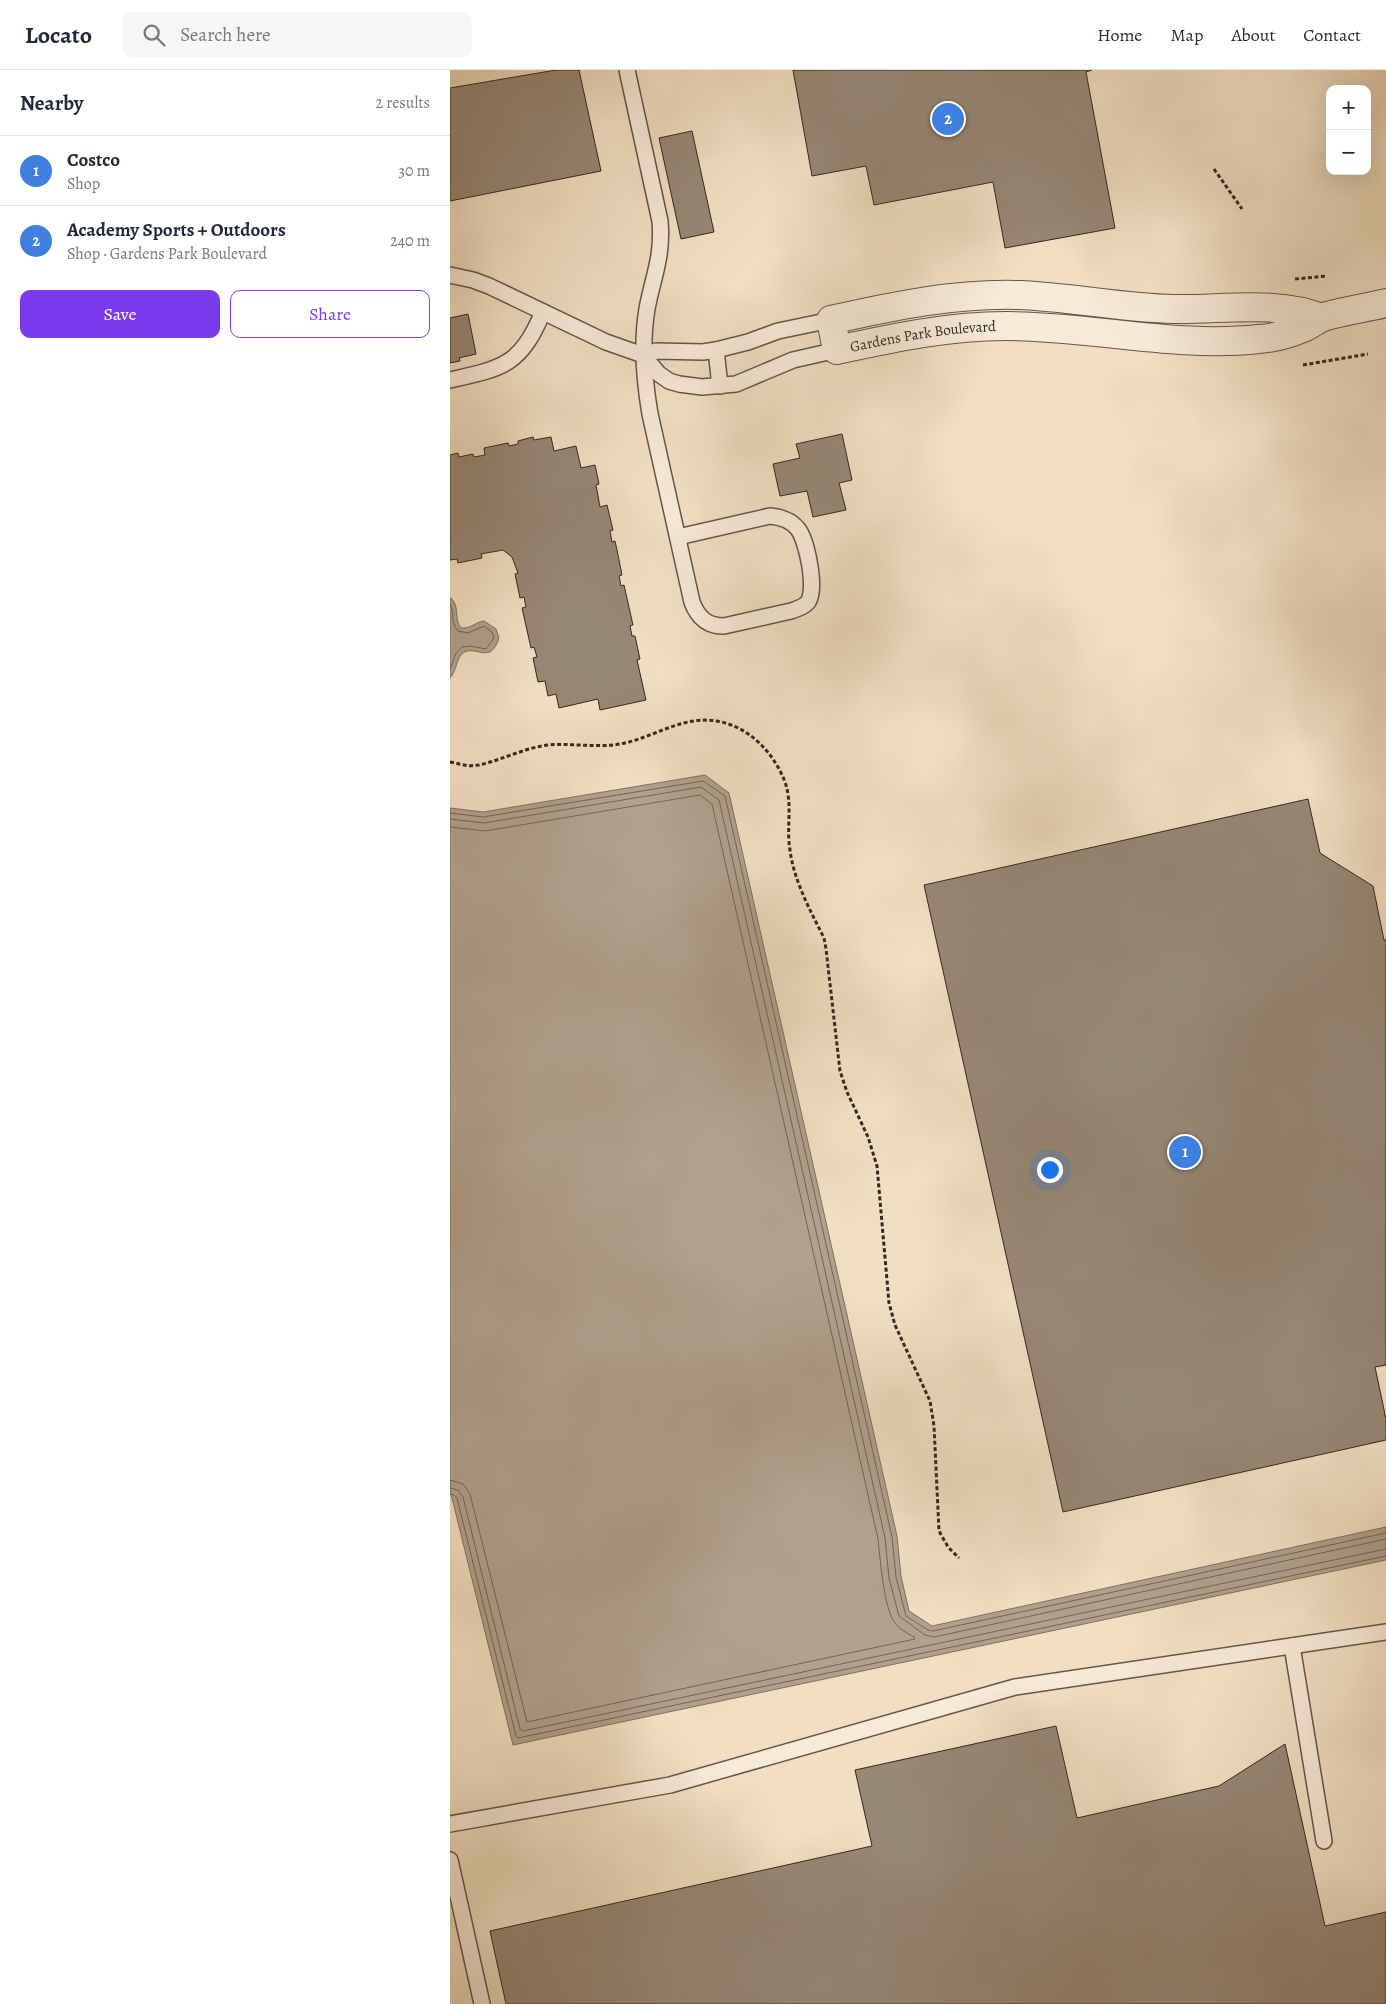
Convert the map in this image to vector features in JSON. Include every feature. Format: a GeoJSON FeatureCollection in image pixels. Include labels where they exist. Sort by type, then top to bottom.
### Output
{"type":"FeatureCollection","features":[{"type":"Feature","properties":{"kind":"street","name":"Gardens Park Boulevard"},"geometry":{"type":"LineString","coordinates":[[1321,318],[1309,313],[1281,308],[1172,309],[1110,305],[1045,297],[999,295],[932,300],[831,320],[837,350],[920,333],[983,326],[1031,327],[1183,341],[1259,339],[1291,333],[1321,318],[1386,303]]}},
{"type":"Feature","properties":{"kind":"lane"},"geometry":{"type":"LineString","coordinates":[[627,70],[660,221],[661,239],[656,273],[647,308],[644,355],[650,414],[692,602],[696,613],[704,621],[714,626],[724,626],[791,611],[800,608],[808,602],[812,592],[812,580],[804,540],[799,530],[786,520],[770,516],[678,536]]}},
{"type":"Feature","properties":{"kind":"lane"},"geometry":{"type":"LineString","coordinates":[[450,275],[489,286],[606,342],[644,355],[659,374],[669,381],[679,384],[702,387],[736,384],[752,379],[793,360],[837,350]]}},
{"type":"Feature","properties":{"kind":"lane"},"geometry":{"type":"LineString","coordinates":[[450,380],[490,371],[501,367],[512,359],[530,340],[543,312]]}},
{"type":"Feature","properties":{"kind":"lane"},"geometry":{"type":"LineString","coordinates":[[644,355],[656,351],[703,352],[716,350],[748,342],[778,331],[831,320]]}},
{"type":"Feature","properties":{"kind":"lane"},"geometry":{"type":"LineString","coordinates":[[716,350],[720,386]]}},
{"type":"Feature","properties":{"kind":"lane"},"geometry":{"type":"LineString","coordinates":[[450,1824],[670,1785],[1015,1687],[1386,1632]]}},
{"type":"Feature","properties":{"kind":"lane"},"geometry":{"type":"LineString","coordinates":[[1292,1646],[1324,1841]]}},
{"type":"Feature","properties":{"kind":"lane"},"geometry":{"type":"LineString","coordinates":[[450,1861],[482,2004]]}},
{"type":"Feature","properties":{"kind":"path"},"geometry":{"type":"LineString","coordinates":[[1214,170],[1242,210]]}},
{"type":"Feature","properties":{"kind":"path"},"geometry":{"type":"LineString","coordinates":[[1287,280],[1327,276]]}},
{"type":"Feature","properties":{"kind":"path"},"geometry":{"type":"LineString","coordinates":[[1303,365],[1368,354]]}},
{"type":"Feature","properties":{"kind":"path"},"geometry":{"type":"LineString","coordinates":[[450,762],[469,766],[478,765],[547,745],[620,744],[674,726],[702,720],[714,721],[738,728],[756,739],[773,757],[780,769],[789,794],[789,848],[795,873],[824,938],[840,1071],[847,1092],[868,1138],[877,1166],[889,1303],[895,1325],[930,1401],[934,1426],[939,1531],[948,1547],[959,1558]]}},
{"type":"Feature","properties":{"kind":"water"},"geometry":{"type":"Polygon","coordinates":[[[450,597],[455,605],[457,620],[461,628],[484,621],[496,629],[499,638],[491,651],[487,653],[468,651],[463,653],[450,678],[450,597]]]}},
{"type":"Feature","properties":{"kind":"water"},"geometry":{"type":"Polygon","coordinates":[[[705,775],[729,793],[897,1536],[901,1576],[909,1611],[932,1626],[1386,1527],[1386,1560],[513,1745],[450,1490],[450,808],[483,812],[705,775]]]}},
{"type":"Feature","properties":{"kind":"building"},"geometry":{"type":"Polygon","coordinates":[[[556,70],[579,70],[601,171],[450,201],[450,88],[556,70]]]}},
{"type":"Feature","properties":{"kind":"building"},"geometry":{"type":"Polygon","coordinates":[[[793,70],[1092,70],[1086,72],[1115,228],[1005,248],[993,182],[874,205],[866,166],[812,176],[793,70]]]}},
{"type":"Feature","properties":{"kind":"building"},"geometry":{"type":"Polygon","coordinates":[[[692,131],[714,232],[681,239],[659,138],[692,131]]]}},
{"type":"Feature","properties":{"kind":"building"},"geometry":{"type":"Polygon","coordinates":[[[468,314],[476,354],[459,358],[460,361],[450,363],[450,318],[468,314]]]}},
{"type":"Feature","properties":{"kind":"building"},"geometry":{"type":"Polygon","coordinates":[[[842,434],[852,480],[839,483],[846,510],[813,517],[807,491],[780,496],[773,464],[800,458],[796,444],[842,434]]]}},
{"type":"Feature","properties":{"kind":"building"},"geometry":{"type":"Polygon","coordinates":[[[533,437],[534,440],[551,437],[554,451],[576,446],[581,468],[595,465],[599,484],[596,485],[600,507],[607,505],[613,530],[610,531],[612,542],[615,541],[617,550],[622,575],[619,576],[621,586],[624,585],[633,625],[630,626],[632,636],[635,636],[640,659],[637,660],[646,700],[600,710],[598,699],[559,708],[556,694],[548,696],[545,681],[538,682],[533,658],[537,657],[534,647],[531,648],[522,608],[526,607],[524,597],[520,598],[515,574],[518,573],[512,557],[503,550],[481,554],[482,558],[458,563],[457,559],[450,560],[450,455],[458,453],[459,457],[473,454],[474,457],[485,455],[484,448],[508,443],[509,446],[518,444],[518,441],[533,437]]]}},
{"type":"Feature","properties":{"kind":"building"},"geometry":{"type":"Polygon","coordinates":[[[1308,799],[1320,853],[1373,886],[1384,940],[1386,940],[1386,1365],[1375,1367],[1386,1419],[1386,1440],[1063,1512],[924,885],[1308,799]]]}},
{"type":"Feature","properties":{"kind":"building"},"geometry":{"type":"Polygon","coordinates":[[[1056,1726],[1077,1818],[1219,1786],[1285,1744],[1325,1926],[1386,1912],[1386,2004],[506,2004],[490,1931],[872,1846],[855,1770],[1056,1726]]]}},
{"type":"Feature","properties":{"kind":"place","name":"Academy Sports + Outdoors"},"geometry":{"type":"Point","coordinates":[948,119]}},
{"type":"Feature","properties":{"kind":"place","name":"Costco"},"geometry":{"type":"Point","coordinates":[1185,1152]}}]}
